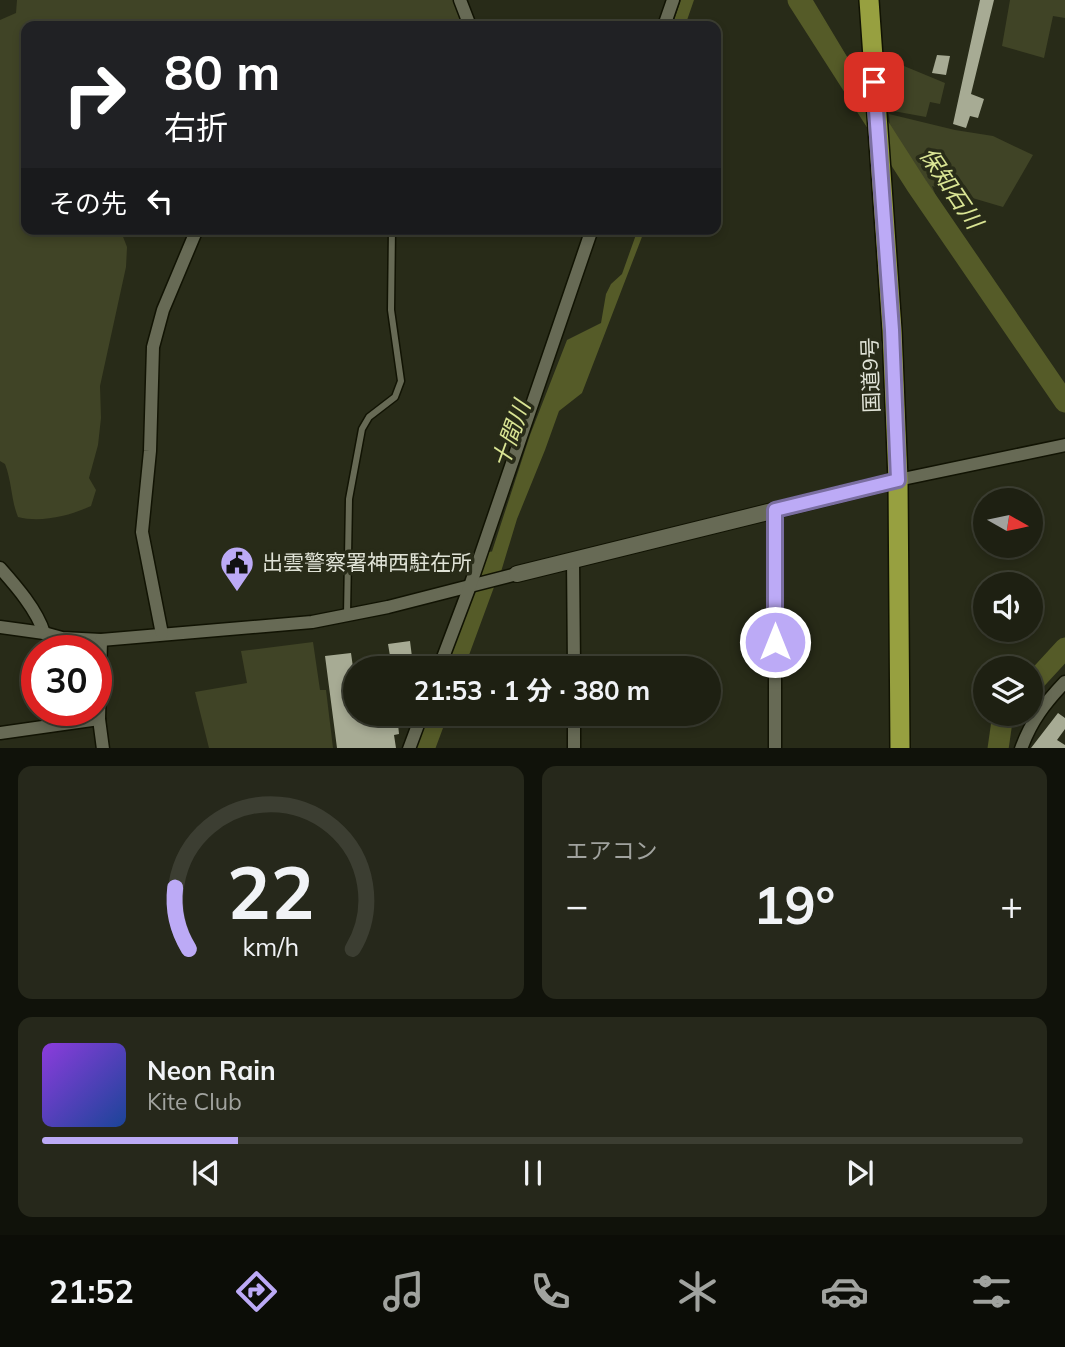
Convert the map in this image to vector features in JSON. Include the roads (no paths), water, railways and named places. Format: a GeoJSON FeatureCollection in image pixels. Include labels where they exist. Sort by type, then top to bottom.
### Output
{"type":"FeatureCollection","features":[{"type":"Feature","properties":{"kind":"highway","name":"国道9号"},"geometry":{"type":"LineString","coordinates":[[869,0],[892,330],[898,480],[900,748]]}},
{"type":"Feature","properties":{"kind":"street"},"geometry":{"type":"LineString","coordinates":[[460,0],[468,21]]}},
{"type":"Feature","properties":{"kind":"street"},"geometry":{"type":"LineString","coordinates":[[666,21],[673,0]]}},
{"type":"Feature","properties":{"kind":"street"},"geometry":{"type":"LineString","coordinates":[[162,634],[142,532],[150,451],[153,347],[163,310],[194,235]]}},
{"type":"Feature","properties":{"kind":"street"},"geometry":{"type":"LineString","coordinates":[[444,656],[473,585],[590,235]]}},
{"type":"Feature","properties":{"kind":"street"},"geometry":{"type":"LineString","coordinates":[[112,639],[312,622],[387,607],[898,480],[1065,444]]}},
{"type":"Feature","properties":{"kind":"street"},"geometry":{"type":"LineString","coordinates":[[775,510],[775,748]]}},
{"type":"Feature","properties":{"kind":"street"},"geometry":{"type":"LineString","coordinates":[[573,559],[573,656]]}},
{"type":"Feature","properties":{"kind":"street"},"geometry":{"type":"LineString","coordinates":[[0,568],[34,614],[44,633]]}},
{"type":"Feature","properties":{"kind":"street"},"geometry":{"type":"LineString","coordinates":[[0,627],[51,635]]}},
{"type":"Feature","properties":{"kind":"street"},"geometry":{"type":"LineString","coordinates":[[1021,748],[1029,725],[1043,705],[1065,682]]}},
{"type":"Feature","properties":{"kind":"street"},"geometry":{"type":"LineString","coordinates":[[0,733],[50,726]]}},
{"type":"Feature","properties":{"kind":"street"},"geometry":{"type":"LineString","coordinates":[[100,726],[103,748]]}},
{"type":"Feature","properties":{"kind":"street"},"geometry":{"type":"LineString","coordinates":[[409,748],[417,726]]}},
{"type":"Feature","properties":{"kind":"street"},"geometry":{"type":"LineString","coordinates":[[574,726],[574,748]]}},
{"type":"Feature","properties":{"kind":"lane"},"geometry":{"type":"LineString","coordinates":[[347,615],[349,499],[362,429],[369,417],[395,397],[401,381],[391,310],[392,235]]}},
{"type":"Feature","properties":{"kind":"waterway","name":"保知石川"},"geometry":{"type":"LineString","coordinates":[[798,0],[917,186],[1065,402]]}},
{"type":"Feature","properties":{"kind":"waterway","name":"十間川"},"geometry":{"type":"LineString","coordinates":[[457,656],[492,562]]}},
{"type":"Feature","properties":{"kind":"waterway","name":"保知石川"},"geometry":{"type":"LineString","coordinates":[[1043,672],[1065,648]]}},
{"type":"Feature","properties":{"kind":"waterway","name":"十間川"},"geometry":{"type":"LineString","coordinates":[[424,748],[433,726]]}},
{"type":"Feature","properties":{"kind":"waterway","name":"保知石川"},"geometry":{"type":"LineString","coordinates":[[998,748],[1001,726]]}},
{"type":"Feature","properties":{"kind":"place","name":"出雲警察署神西駐在所"},"geometry":{"type":"Point","coordinates":[237,593]}}]}
